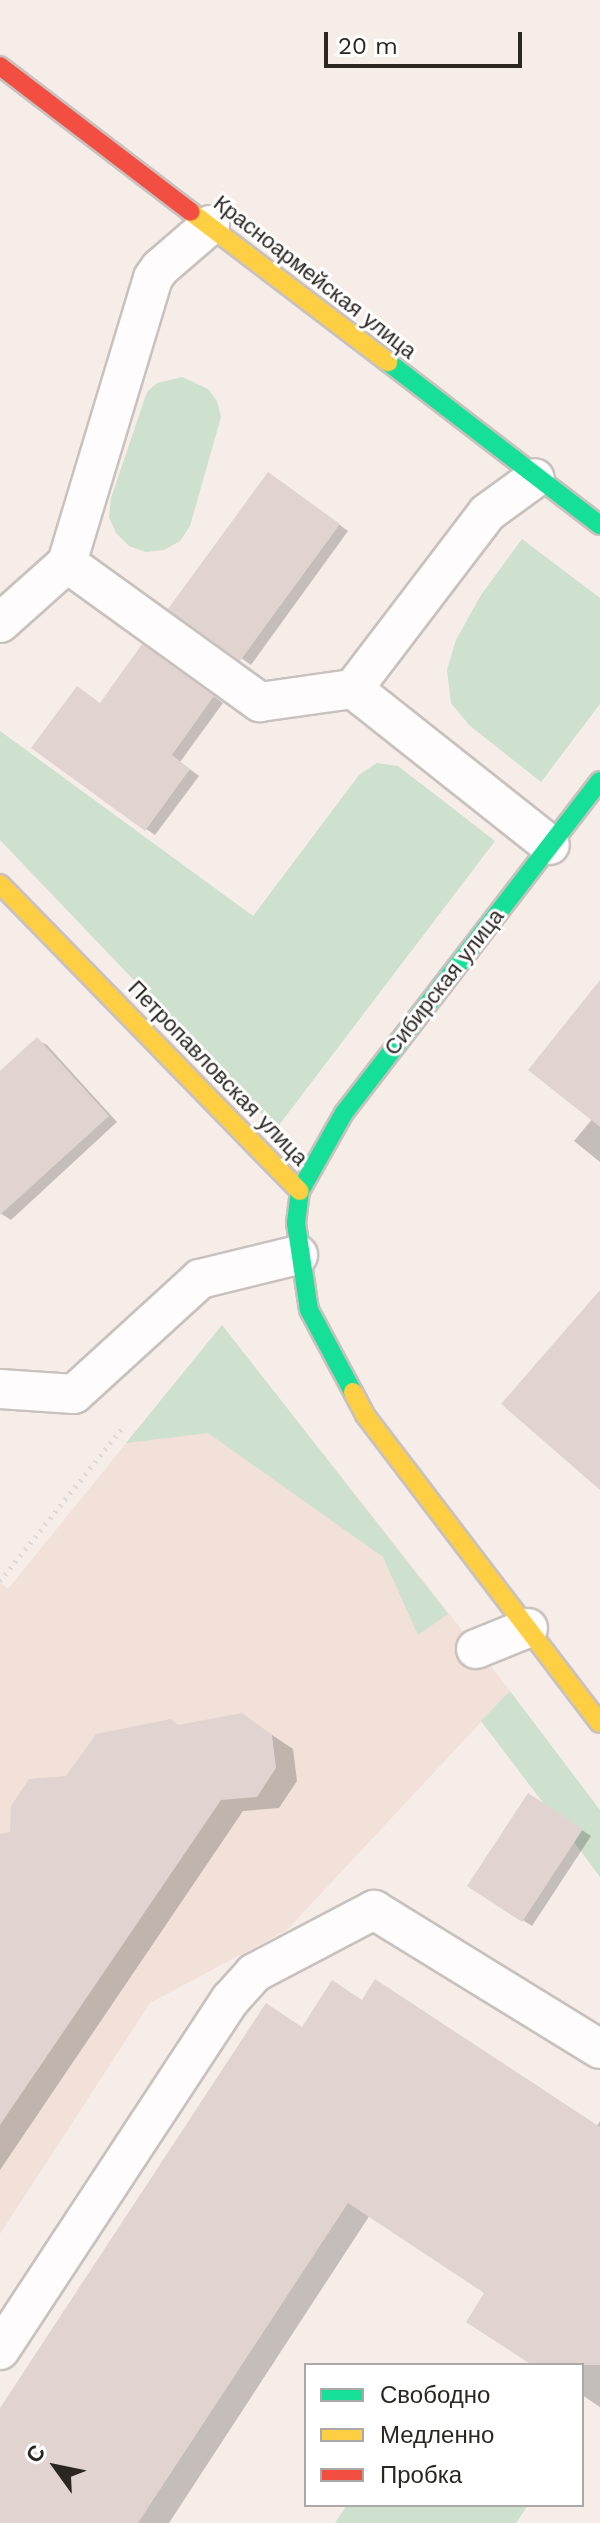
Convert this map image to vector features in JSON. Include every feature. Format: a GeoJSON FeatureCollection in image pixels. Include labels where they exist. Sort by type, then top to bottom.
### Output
{"type":"FeatureCollection","features":[{"type":"Feature","properties":{"kind":"main road","name":"Красноармейская улица"},"geometry":{"type":"LineString","coordinates":[[0,66],[600,525]]}},
{"type":"Feature","properties":{"kind":"main road","name":"Сибирская улица"},"geometry":{"type":"LineString","coordinates":[[300,1191],[344,1113],[600,781]]}},
{"type":"Feature","properties":{"kind":"main road","name":"Петропавловская улица"},"geometry":{"type":"LineString","coordinates":[[0,884],[300,1191],[296,1223],[298,1255],[309,1310],[365,1415],[600,1723]]}},
{"type":"Feature","properties":{"kind":"lane"},"geometry":{"type":"LineString","coordinates":[[0,623],[67,563],[153,278],[160,268],[210,225]]}},
{"type":"Feature","properties":{"kind":"lane"},"geometry":{"type":"LineString","coordinates":[[67,563],[260,702],[353,689],[487,513],[535,478]]}},
{"type":"Feature","properties":{"kind":"lane"},"geometry":{"type":"LineString","coordinates":[[353,689],[550,845]]}},
{"type":"Feature","properties":{"kind":"lane"},"geometry":{"type":"LineString","coordinates":[[0,1389],[74,1394],[200,1279],[298,1255]]}},
{"type":"Feature","properties":{"kind":"lane"},"geometry":{"type":"LineString","coordinates":[[476,1649],[528,1628]]}},
{"type":"Feature","properties":{"kind":"lane"},"geometry":{"type":"LineString","coordinates":[[0,2350],[230,2000],[254,1973],[374,1910],[600,2049]]}},
{"type":"Feature","properties":{"kind":"shaded area"},"geometry":{"type":"Polygon","coordinates":[[[222,1325],[510,1691],[287,1930],[150,2003],[0,2234],[0,1582],[8,1589],[222,1325]]]}},
{"type":"Feature","properties":{"kind":"green space"},"geometry":{"type":"Polygon","coordinates":[[[182,377],[208,389],[217,401],[221,417],[190,526],[180,541],[164,550],[146,552],[129,546],[116,533],[109,517],[111,498],[147,392],[157,383],[182,377]]]}},
{"type":"Feature","properties":{"kind":"green space"},"geometry":{"type":"Polygon","coordinates":[[[522,539],[600,598],[600,704],[541,782],[469,725],[451,703],[447,670],[456,640],[481,595],[522,539]]]}},
{"type":"Feature","properties":{"kind":"green space"},"geometry":{"type":"Polygon","coordinates":[[[0,731],[253,916],[359,775],[377,763],[398,766],[495,841],[276,1129],[0,840],[0,731]]]}},
{"type":"Feature","properties":{"kind":"green space"},"geometry":{"type":"Polygon","coordinates":[[[222,1325],[448,1614],[418,1635],[383,1557],[208,1433],[126,1443],[222,1325]]]}},
{"type":"Feature","properties":{"kind":"green space"},"geometry":{"type":"Polygon","coordinates":[[[510,1691],[600,1810],[600,1877],[574,1842],[582,1829],[544,1804],[481,1721],[510,1691]]]}},
{"type":"Feature","properties":{"kind":"green space"},"geometry":{"type":"Polygon","coordinates":[[[346,2507],[527,2507],[516,2523],[335,2523],[346,2507]]]}},
{"type":"Feature","properties":{"kind":"building"},"geometry":{"type":"Polygon","coordinates":[[[268,472],[340,524],[240,661],[168,609],[268,472]]]}},
{"type":"Feature","properties":{"kind":"building"},"geometry":{"type":"Polygon","coordinates":[[[142,644],[214,696],[172,755],[190,769],[145,831],[31,748],[77,686],[100,703],[142,644]]]}},
{"type":"Feature","properties":{"kind":"building"},"geometry":{"type":"Polygon","coordinates":[[[600,980],[600,1127],[528,1070],[600,980]]]}},
{"type":"Feature","properties":{"kind":"building"},"geometry":{"type":"Polygon","coordinates":[[[37,1037],[109,1116],[0,1215],[0,1071],[37,1037]]]}},
{"type":"Feature","properties":{"kind":"building"},"geometry":{"type":"Polygon","coordinates":[[[600,1290],[600,1490],[501,1404],[600,1290]]]}},
{"type":"Feature","properties":{"kind":"building"},"geometry":{"type":"Polygon","coordinates":[[[242,1713],[272,1735],[276,1768],[257,1797],[221,1800],[0,2125],[0,1834],[10,1832],[11,1806],[29,1779],[66,1776],[96,1734],[171,1719],[178,1725],[242,1713]]]}},
{"type":"Feature","properties":{"kind":"building"},"geometry":{"type":"Polygon","coordinates":[[[528,1793],[583,1829],[522,1922],[467,1886],[528,1793]]]}},
{"type":"Feature","properties":{"kind":"building"},"geometry":{"type":"Polygon","coordinates":[[[375,1979],[600,2127],[600,2365],[529,2363],[466,2322],[484,2293],[348,2203],[138,2523],[0,2523],[0,2408],[266,2003],[302,2027],[332,1980],[362,2000],[375,1979]]]}},
{"type":"Feature","properties":{"kind":"traffic: fast"},"geometry":{"type":"LineString","coordinates":[[388,362],[600,525]]}},
{"type":"Feature","properties":{"kind":"traffic: fast"},"geometry":{"type":"LineString","coordinates":[[353,1392],[309,1310],[296,1223],[300,1191],[344,1113],[600,781]]}},
{"type":"Feature","properties":{"kind":"traffic: slow"},"geometry":{"type":"LineString","coordinates":[[191,212],[388,362]]}},
{"type":"Feature","properties":{"kind":"traffic: slow"},"geometry":{"type":"LineString","coordinates":[[0,884],[300,1191]]}},
{"type":"Feature","properties":{"kind":"traffic: slow"},"geometry":{"type":"LineString","coordinates":[[353,1392],[365,1415],[600,1723]]}},
{"type":"Feature","properties":{"kind":"traffic: jam"},"geometry":{"type":"LineString","coordinates":[[0,66],[191,212]]}}]}
